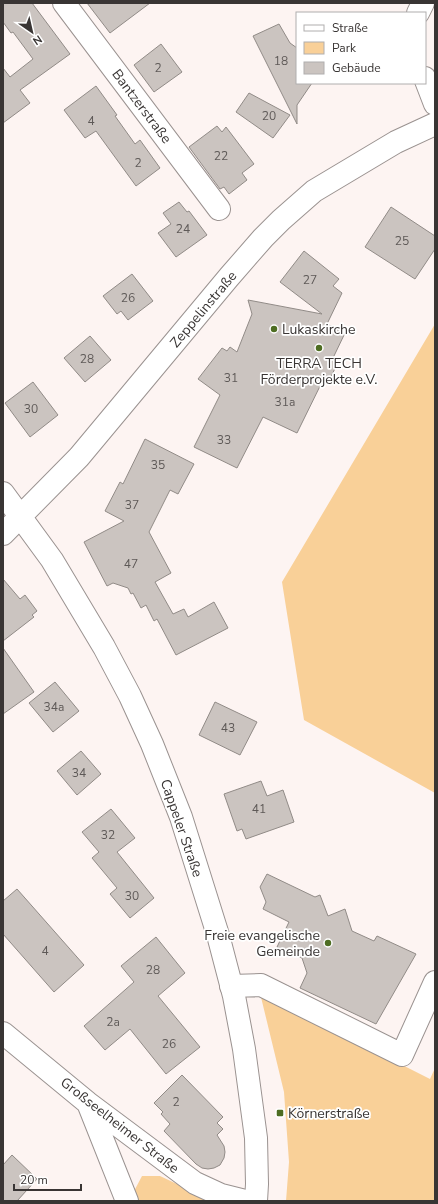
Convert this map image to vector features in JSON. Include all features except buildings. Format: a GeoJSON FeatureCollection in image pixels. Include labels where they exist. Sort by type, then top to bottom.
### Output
{"type":"FeatureCollection","features":[{"type":"Feature","properties":{"kind":"main road","name":"Bantzerstraße"},"geometry":{"type":"LineString","coordinates":[[64,3],[219,208]]}},
{"type":"Feature","properties":{"kind":"main road"},"geometry":{"type":"LineString","coordinates":[[418,12],[423,3]]}},
{"type":"Feature","properties":{"kind":"main road"},"geometry":{"type":"LineString","coordinates":[[426,81],[435,104]]}},
{"type":"Feature","properties":{"kind":"main road","name":"Zeppelinstraße"},"geometry":{"type":"LineString","coordinates":[[3,534],[79,457],[263,238],[281,220],[314,191],[396,142],[435,124]]}},
{"type":"Feature","properties":{"kind":"main road","name":"Cappeler Straße"},"geometry":{"type":"LineString","coordinates":[[3,492],[52,560],[104,647],[130,696],[152,744],[181,817],[218,935],[231,986],[244,1049],[256,1138],[256,1201]]}},
{"type":"Feature","properties":{"kind":"main road"},"geometry":{"type":"LineString","coordinates":[[231,986],[261,985],[402,1055],[435,982]]}},
{"type":"Feature","properties":{"kind":"main road","name":"Großseelheimer Straße"},"geometry":{"type":"LineString","coordinates":[[3,1033],[88,1103],[195,1183],[221,1195],[245,1201]]}},
{"type":"Feature","properties":{"kind":"main road"},"geometry":{"type":"LineString","coordinates":[[88,1103],[127,1201]]}},
{"type":"Feature","properties":{"kind":"green space"},"geometry":{"type":"Polygon","coordinates":[[[435,324],[435,793],[304,720],[282,582],[435,324]]]}},
{"type":"Feature","properties":{"kind":"green space"},"geometry":{"type":"Polygon","coordinates":[[[260,993],[430,1079],[435,1068],[435,1201],[286,1201],[289,1162],[284,1092],[260,993]]]}},
{"type":"Feature","properties":{"kind":"green space"},"geometry":{"type":"Polygon","coordinates":[[[142,1176],[160,1176],[213,1201],[135,1201],[132,1195],[142,1176]]]}},
{"type":"Feature","properties":{"kind":"place","name":"Lukaskirche"},"geometry":{"type":"Point","coordinates":[274,329]}},
{"type":"Feature","properties":{"kind":"place","name":"TERRA TECH Förderprojekte e.V."},"geometry":{"type":"Point","coordinates":[319,348]}},
{"type":"Feature","properties":{"kind":"place","name":"Freie evangelische Gemeinde"},"geometry":{"type":"Point","coordinates":[328,943]}},
{"type":"Feature","properties":{"kind":"place","name":"Körnerstraße"},"geometry":{"type":"Point","coordinates":[280,1113]}}]}
